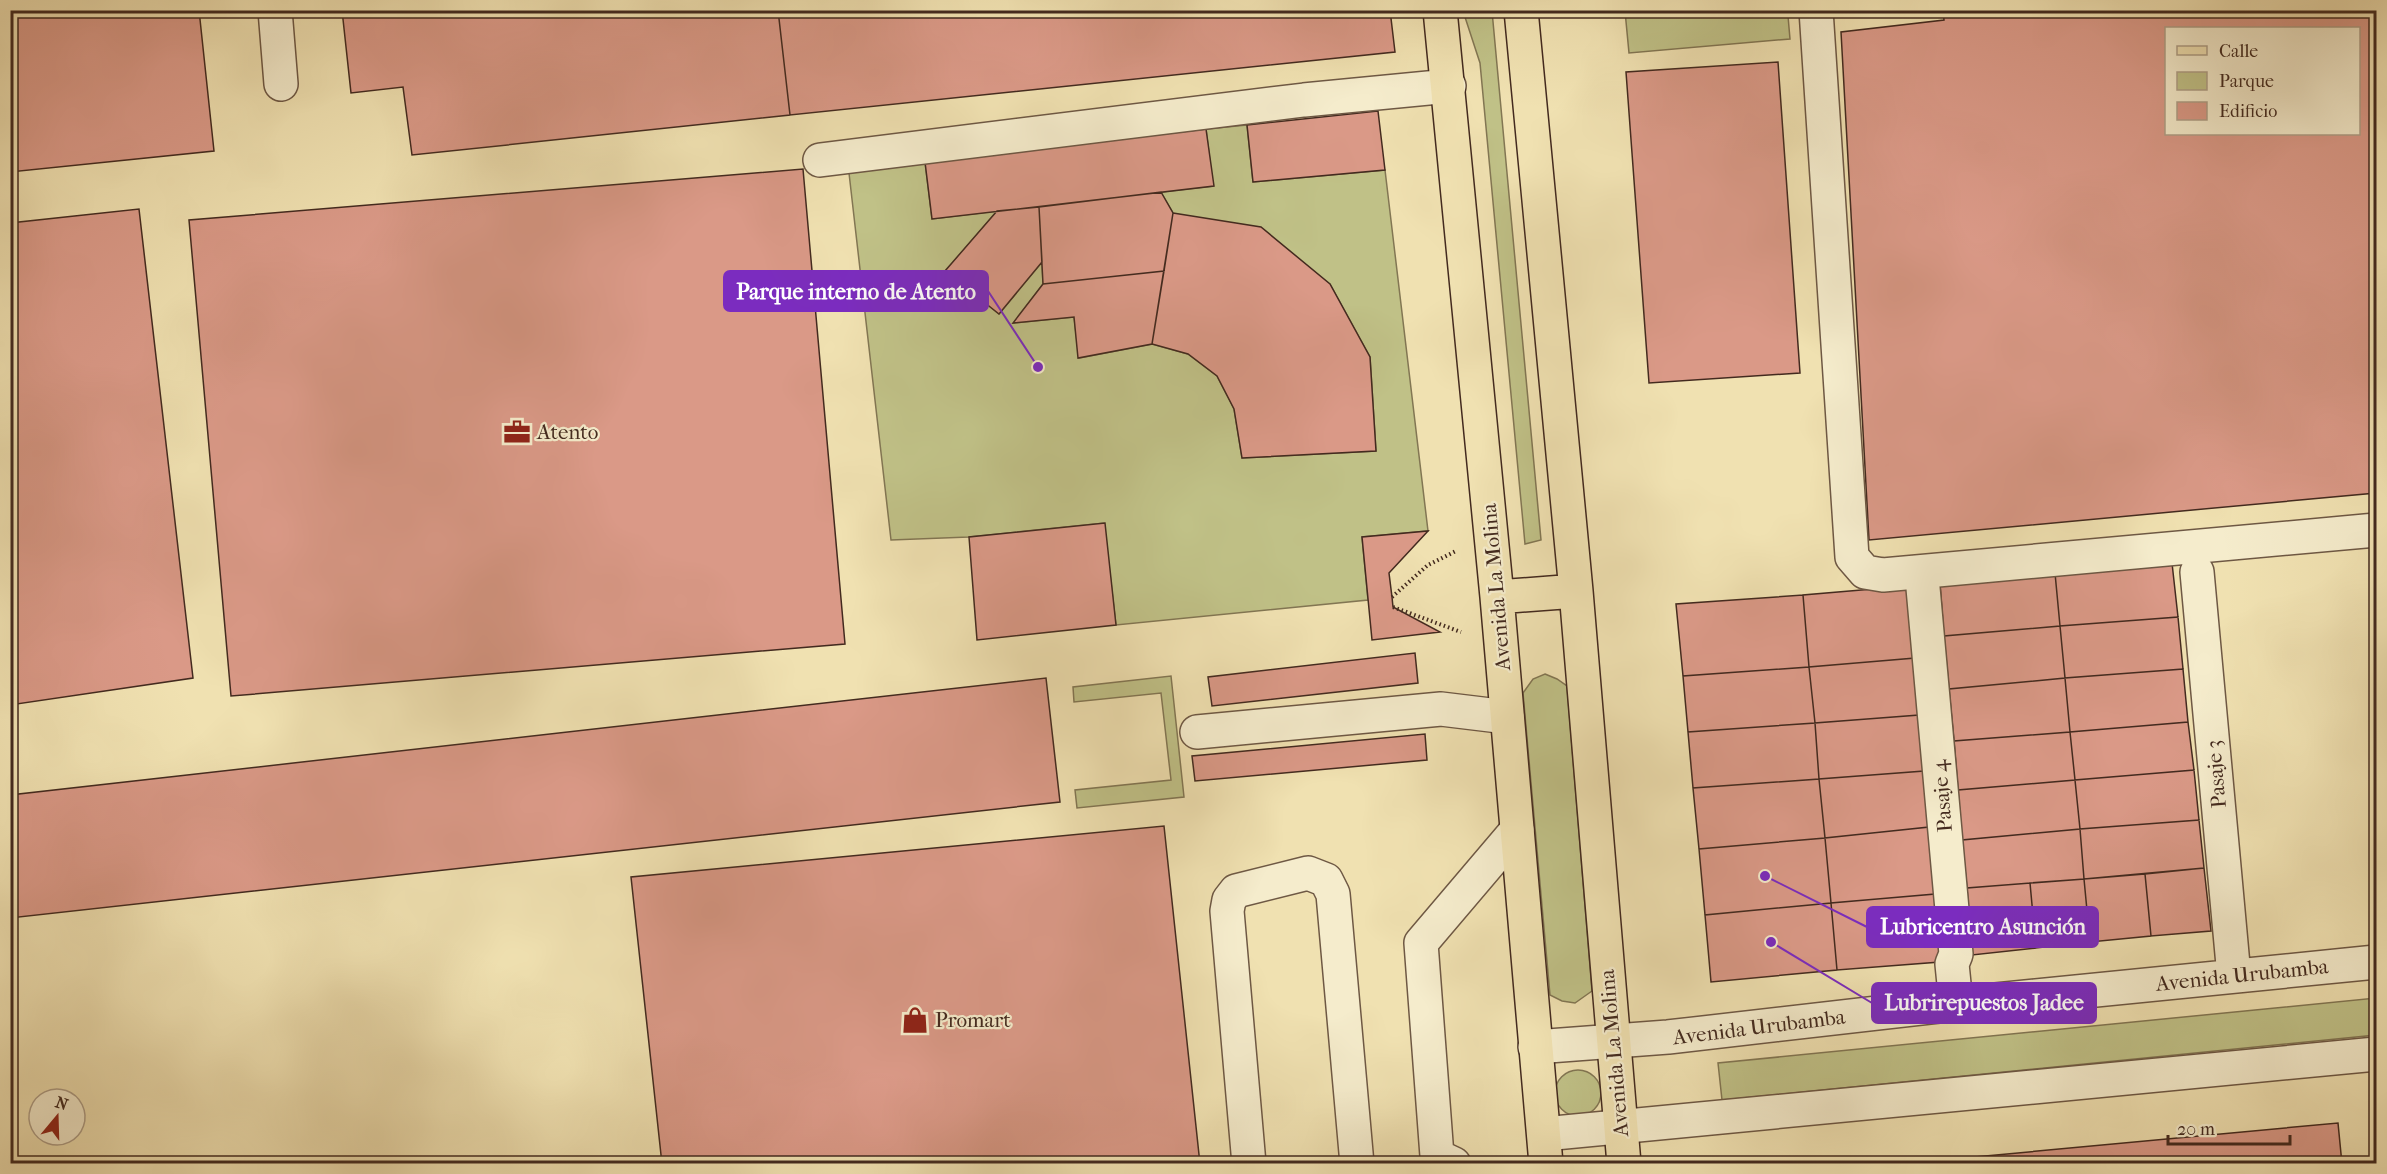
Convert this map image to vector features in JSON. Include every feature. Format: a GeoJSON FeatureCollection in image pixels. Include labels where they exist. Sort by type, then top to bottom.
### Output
{"type":"FeatureCollection","features":[{"type":"Feature","properties":{"kind":"main road","name":"Avenida La Molina"},"geometry":{"type":"LineString","coordinates":[[1440,10],[1502,646],[1545,1149]]}},
{"type":"Feature","properties":{"kind":"main road","name":"Avenida La Molina"},"geometry":{"type":"LineString","coordinates":[[1521,10],[1576,591],[1624,1164]]}},
{"type":"Feature","properties":{"kind":"main road"},"geometry":{"type":"LineString","coordinates":[[1497,597],[1576,591]]}},
{"type":"Feature","properties":{"kind":"street"},"geometry":{"type":"LineString","coordinates":[[275,10],[281,84]]}},
{"type":"Feature","properties":{"kind":"street"},"geometry":{"type":"LineString","coordinates":[[1816,10],[1852,557],[1865,572],[1882,575],[2376,530]]}},
{"type":"Feature","properties":{"kind":"street"},"geometry":{"type":"LineString","coordinates":[[820,160],[1304,100],[1449,86]]}},
{"type":"Feature","properties":{"kind":"street","name":"Pasaje 3"},"geometry":{"type":"LineString","coordinates":[[2197,572],[2234,976]]}},
{"type":"Feature","properties":{"kind":"street","name":"Pasaje 4"},"geometry":{"type":"LineString","coordinates":[[1923,588],[1956,954],[1952,964],[1956,1004]]}},
{"type":"Feature","properties":{"kind":"street"},"geometry":{"type":"LineString","coordinates":[[1197,732],[1441,709],[1507,717]]}},
{"type":"Feature","properties":{"kind":"street"},"geometry":{"type":"LineString","coordinates":[[1454,1164],[1437,1156],[1421,943],[1517,830]]}},
{"type":"Feature","properties":{"kind":"street"},"geometry":{"type":"LineString","coordinates":[[1249,1164],[1227,911],[1229,900],[1236,891],[1308,873],[1326,880],[1333,894],[1357,1164]]}},
{"type":"Feature","properties":{"kind":"street","name":"Avenida Urubamba"},"geometry":{"type":"LineString","coordinates":[[1535,1047],[1668,1037],[1956,1004],[2376,962]]}},
{"type":"Feature","properties":{"kind":"street"},"geometry":{"type":"LineString","coordinates":[[1545,1149],[1621,1127],[2376,1054]]}},
{"type":"Feature","properties":{"kind":"path"},"geometry":{"type":"LineString","coordinates":[[1392,597],[1428,565],[1491,533]]}},
{"type":"Feature","properties":{"kind":"path"},"geometry":{"type":"LineString","coordinates":[[1393,607],[1502,646]]}},
{"type":"Feature","properties":{"kind":"green space"},"geometry":{"type":"Polygon","coordinates":[[[1463,11],[1492,11],[1541,540],[1525,544],[1480,63],[1463,11]]]}},
{"type":"Feature","properties":{"kind":"green space"},"geometry":{"type":"Polygon","coordinates":[[[1625,11],[1784,11],[1788,16],[1790,39],[1629,53],[1625,11]]]}},
{"type":"Feature","properties":{"kind":"green space"},"geometry":{"type":"Polygon","coordinates":[[[1247,125],[1253,182],[1385,170],[1428,531],[1362,537],[1368,600],[1116,625],[1104,523],[969,537],[891,540],[849,173],[925,162],[932,219],[997,211],[946,271],[999,314],[1042,262],[1043,284],[1014,323],[1074,317],[1079,358],[1152,344],[1188,354],[1217,376],[1234,409],[1242,458],[1376,451],[1370,357],[1330,284],[1173,213],[1161,192],[1213,186],[1206,129],[1247,125]]]}},
{"type":"Feature","properties":{"kind":"green space"},"geometry":{"type":"Polygon","coordinates":[[[1545,674],[1567,686],[1592,991],[1575,1003],[1562,1001],[1550,995],[1523,693],[1533,679],[1545,674]]]}},
{"type":"Feature","properties":{"kind":"green space"},"geometry":{"type":"Polygon","coordinates":[[[1171,676],[1184,797],[1077,808],[1075,790],[1171,780],[1161,693],[1074,702],[1073,687],[1171,676]]]}},
{"type":"Feature","properties":{"kind":"green space"},"geometry":{"type":"Polygon","coordinates":[[[2376,998],[2376,1035],[1722,1100],[1718,1063],[2376,998]]]}},
{"type":"Feature","properties":{"kind":"green space"},"geometry":{"type":"Polygon","coordinates":[[[1578,1070],[1594,1077],[1601,1093],[1594,1109],[1578,1116],[1562,1109],[1555,1093],[1562,1077],[1578,1070]]]}},
{"type":"Feature","properties":{"kind":"building"},"geometry":{"type":"Polygon","coordinates":[[[10,10],[199,10],[214,151],[10,172],[10,10]]]}},
{"type":"Feature","properties":{"kind":"building"},"geometry":{"type":"Polygon","coordinates":[[[342,10],[778,10],[790,115],[412,155],[403,87],[351,93],[342,10]]]}},
{"type":"Feature","properties":{"kind":"building"},"geometry":{"type":"Polygon","coordinates":[[[778,10],[1390,10],[1395,52],[790,115],[778,10]]]}},
{"type":"Feature","properties":{"kind":"building"},"geometry":{"type":"Polygon","coordinates":[[[1943,10],[2376,10],[2376,493],[1869,540],[1841,32],[1944,20],[1943,10]]]}},
{"type":"Feature","properties":{"kind":"building"},"geometry":{"type":"Polygon","coordinates":[[[1778,62],[1800,373],[1649,383],[1626,72],[1778,62]]]}},
{"type":"Feature","properties":{"kind":"building"},"geometry":{"type":"Polygon","coordinates":[[[1378,111],[1385,170],[1253,182],[1247,125],[1378,111]]]}},
{"type":"Feature","properties":{"kind":"building"},"geometry":{"type":"Polygon","coordinates":[[[1206,129],[1214,186],[932,219],[925,162],[1206,129]]]}},
{"type":"Feature","properties":{"kind":"building","name":"Atento"},"geometry":{"type":"Polygon","coordinates":[[[803,169],[845,644],[231,696],[189,220],[803,169]]]}},
{"type":"Feature","properties":{"kind":"building"},"geometry":{"type":"Polygon","coordinates":[[[1161,192],[1173,213],[1164,271],[1043,284],[1039,207],[1161,192]]]}},
{"type":"Feature","properties":{"kind":"building"},"geometry":{"type":"Polygon","coordinates":[[[1039,207],[1042,262],[999,314],[945,271],[997,211],[1039,207]]]}},
{"type":"Feature","properties":{"kind":"building"},"geometry":{"type":"Polygon","coordinates":[[[139,209],[193,678],[10,705],[10,223],[139,209]]]}},
{"type":"Feature","properties":{"kind":"building"},"geometry":{"type":"Polygon","coordinates":[[[1173,213],[1261,227],[1330,284],[1370,357],[1376,451],[1242,458],[1234,409],[1217,376],[1188,354],[1152,344],[1173,213]]]}},
{"type":"Feature","properties":{"kind":"building"},"geometry":{"type":"Polygon","coordinates":[[[1164,271],[1152,344],[1078,358],[1074,317],[1013,323],[1043,284],[1164,271]]]}},
{"type":"Feature","properties":{"kind":"building"},"geometry":{"type":"Polygon","coordinates":[[[1105,523],[1116,625],[977,640],[969,537],[1105,523]]]}},
{"type":"Feature","properties":{"kind":"building"},"geometry":{"type":"Polygon","coordinates":[[[1428,531],[1389,573],[1393,607],[1440,632],[1372,640],[1362,537],[1428,531]]]}},
{"type":"Feature","properties":{"kind":"building"},"geometry":{"type":"Polygon","coordinates":[[[2172,563],[2178,617],[2060,626],[2055,573],[2172,563]]]}},
{"type":"Feature","properties":{"kind":"building"},"geometry":{"type":"Polygon","coordinates":[[[2055,573],[2060,626],[1944,636],[1940,584],[2055,573]]]}},
{"type":"Feature","properties":{"kind":"building"},"geometry":{"type":"Polygon","coordinates":[[[1908,586],[1915,658],[1809,667],[1803,595],[1908,586]]]}},
{"type":"Feature","properties":{"kind":"building"},"geometry":{"type":"Polygon","coordinates":[[[1803,595],[1809,667],[1683,676],[1676,604],[1803,595]]]}},
{"type":"Feature","properties":{"kind":"building"},"geometry":{"type":"Polygon","coordinates":[[[2178,617],[2183,669],[2065,678],[2060,626],[2178,617]]]}},
{"type":"Feature","properties":{"kind":"building"},"geometry":{"type":"Polygon","coordinates":[[[2060,626],[2065,678],[1949,689],[1944,636],[2060,626]]]}},
{"type":"Feature","properties":{"kind":"building"},"geometry":{"type":"Polygon","coordinates":[[[1415,653],[1418,683],[1212,706],[1208,677],[1415,653]]]}},
{"type":"Feature","properties":{"kind":"building"},"geometry":{"type":"Polygon","coordinates":[[[1915,658],[1919,715],[1815,723],[1809,667],[1915,658]]]}},
{"type":"Feature","properties":{"kind":"building"},"geometry":{"type":"Polygon","coordinates":[[[1809,667],[1815,723],[1688,732],[1683,676],[1809,667]]]}},
{"type":"Feature","properties":{"kind":"building"},"geometry":{"type":"Polygon","coordinates":[[[2183,669],[2188,722],[2070,732],[2065,678],[2183,669]]]}},
{"type":"Feature","properties":{"kind":"building"},"geometry":{"type":"Polygon","coordinates":[[[1046,678],[1060,802],[10,918],[10,795],[1046,678]]]}},
{"type":"Feature","properties":{"kind":"building"},"geometry":{"type":"Polygon","coordinates":[[[2065,678],[2070,732],[1954,741],[1949,689],[2065,678]]]}},
{"type":"Feature","properties":{"kind":"building"},"geometry":{"type":"Polygon","coordinates":[[[1919,715],[1924,771],[1819,779],[1815,723],[1919,715]]]}},
{"type":"Feature","properties":{"kind":"building"},"geometry":{"type":"Polygon","coordinates":[[[2188,722],[2194,770],[2075,780],[2070,732],[2188,722]]]}},
{"type":"Feature","properties":{"kind":"building"},"geometry":{"type":"Polygon","coordinates":[[[1815,723],[1819,779],[1693,788],[1688,732],[1815,723]]]}},
{"type":"Feature","properties":{"kind":"building"},"geometry":{"type":"Polygon","coordinates":[[[2070,732],[2075,780],[1958,790],[1954,741],[2070,732]]]}},
{"type":"Feature","properties":{"kind":"building"},"geometry":{"type":"Polygon","coordinates":[[[1425,734],[1427,760],[1195,781],[1192,756],[1425,734]]]}},
{"type":"Feature","properties":{"kind":"building"},"geometry":{"type":"Polygon","coordinates":[[[2194,770],[2199,820],[2080,829],[2075,780],[2194,770]]]}},
{"type":"Feature","properties":{"kind":"building"},"geometry":{"type":"Polygon","coordinates":[[[1924,771],[1929,827],[1825,838],[1819,779],[1924,771]]]}},
{"type":"Feature","properties":{"kind":"building"},"geometry":{"type":"Polygon","coordinates":[[[1819,779],[1825,838],[1699,849],[1693,788],[1819,779]]]}},
{"type":"Feature","properties":{"kind":"building"},"geometry":{"type":"Polygon","coordinates":[[[2075,780],[2080,829],[1962,840],[1958,790],[2075,780]]]}},
{"type":"Feature","properties":{"kind":"building"},"geometry":{"type":"Polygon","coordinates":[[[2199,820],[2204,868],[2084,879],[2080,829],[2199,820]]]}},
{"type":"Feature","properties":{"kind":"building","name":"Promart"},"geometry":{"type":"Polygon","coordinates":[[[1164,826],[1200,1164],[662,1164],[631,877],[1164,826]]]}},
{"type":"Feature","properties":{"kind":"building"},"geometry":{"type":"Polygon","coordinates":[[[1929,827],[1935,894],[1831,903],[1825,838],[1929,827]]]}},
{"type":"Feature","properties":{"kind":"building"},"geometry":{"type":"Polygon","coordinates":[[[2080,829],[2084,879],[1967,888],[1962,840],[2080,829]]]}},
{"type":"Feature","properties":{"kind":"building"},"geometry":{"type":"Polygon","coordinates":[[[1825,838],[1831,903],[1705,915],[1699,849],[1825,838]]]}},
{"type":"Feature","properties":{"kind":"building"},"geometry":{"type":"Polygon","coordinates":[[[2204,868],[2211,931],[2151,936],[2145,874],[2204,868]]]}},
{"type":"Feature","properties":{"kind":"building"},"geometry":{"type":"Polygon","coordinates":[[[2145,874],[2151,936],[2090,942],[2084,879],[2145,874]]]}},
{"type":"Feature","properties":{"kind":"building"},"geometry":{"type":"Polygon","coordinates":[[[2084,879],[2090,942],[2036,948],[2030,883],[2084,879]]]}},
{"type":"Feature","properties":{"kind":"building"},"geometry":{"type":"Polygon","coordinates":[[[2030,883],[2036,948],[1972,955],[1967,888],[2030,883]]]}},
{"type":"Feature","properties":{"kind":"building"},"geometry":{"type":"Polygon","coordinates":[[[1935,894],[1940,962],[1837,970],[1831,903],[1935,894]]]}},
{"type":"Feature","properties":{"kind":"building"},"geometry":{"type":"Polygon","coordinates":[[[1831,903],[1837,970],[1711,982],[1705,915],[1831,903]]]}},
{"type":"Feature","properties":{"kind":"building"},"geometry":{"type":"Polygon","coordinates":[[[2338,1123],[2342,1164],[1921,1164],[1921,1162],[2338,1123]]]}},
{"type":"Feature","properties":{"kind":"place","name":"Parque interno de Atento"},"geometry":{"type":"Point","coordinates":[1038,367]}},
{"type":"Feature","properties":{"kind":"place","name":"Atento"},"geometry":{"type":"Point","coordinates":[517,432]}},
{"type":"Feature","properties":{"kind":"place","name":"Lubricentro Asunción"},"geometry":{"type":"Point","coordinates":[1765,876]}},
{"type":"Feature","properties":{"kind":"place","name":"Lubrirepuestos Jadee"},"geometry":{"type":"Point","coordinates":[1771,942]}},
{"type":"Feature","properties":{"kind":"place","name":"Promart"},"geometry":{"type":"Point","coordinates":[915,1020]}}]}
